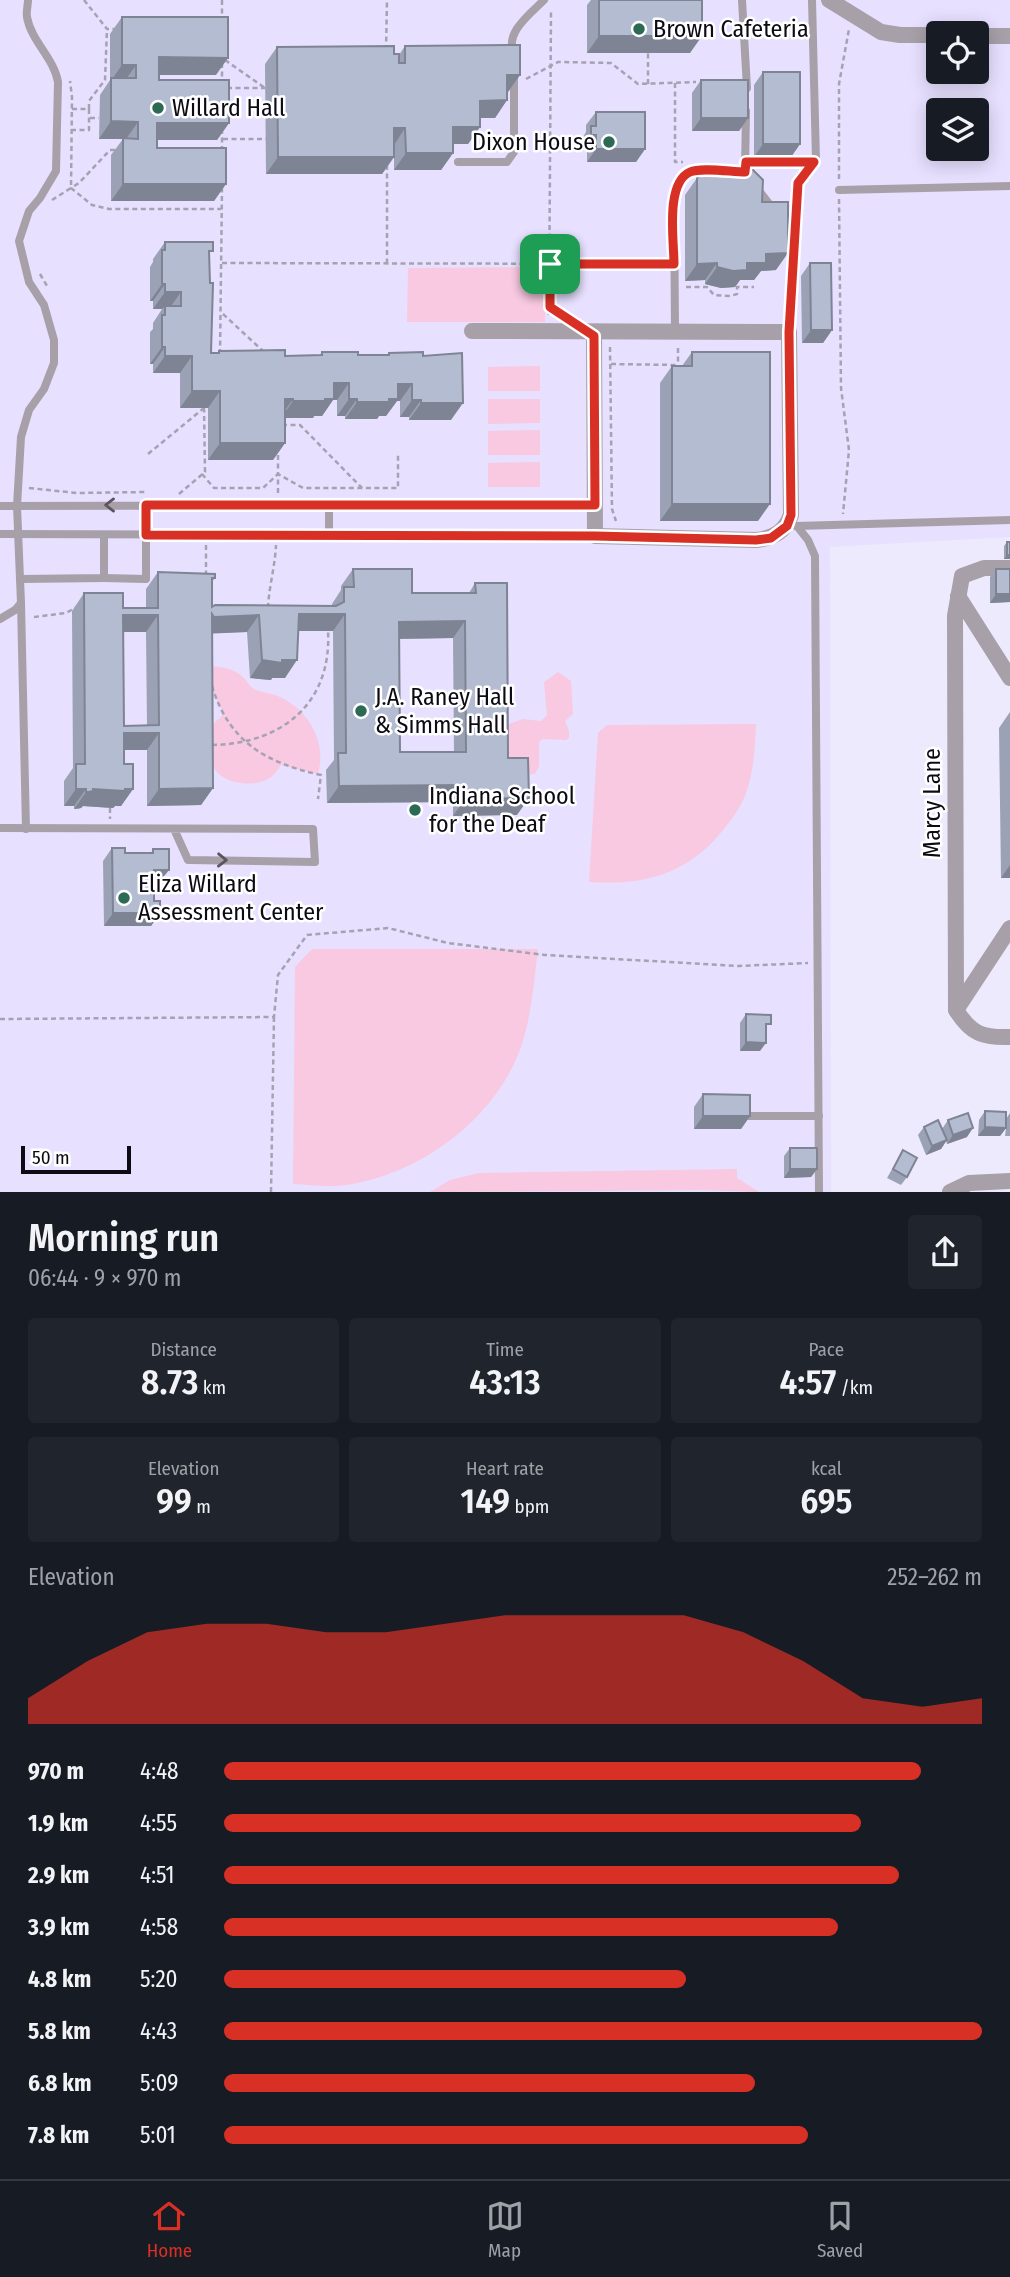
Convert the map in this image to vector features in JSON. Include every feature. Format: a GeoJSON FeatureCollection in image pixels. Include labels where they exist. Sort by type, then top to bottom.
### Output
{"type":"FeatureCollection","features":[{"type":"Feature","properties":{"kind":"street"},"geometry":{"type":"LineString","coordinates":[[829,0],[881,32],[926,35]]}},
{"type":"Feature","properties":{"kind":"street"},"geometry":{"type":"LineString","coordinates":[[989,36],[1010,36]]}},
{"type":"Feature","properties":{"kind":"street"},"geometry":{"type":"LineString","coordinates":[[472,331],[592,334],[789,332],[792,526],[771,538],[756,540],[595,536],[592,334]]}},
{"type":"Feature","properties":{"kind":"street"},"geometry":{"type":"LineString","coordinates":[[1010,568],[984,568],[962,576],[958,596],[1010,678]]}},
{"type":"Feature","properties":{"kind":"street","name":"Marcy Lane"},"geometry":{"type":"LineString","coordinates":[[956,1010],[955,616],[958,596]]}},
{"type":"Feature","properties":{"kind":"street"},"geometry":{"type":"LineString","coordinates":[[1010,928],[956,1010],[966,1026],[988,1038],[1010,1037]]}},
{"type":"Feature","properties":{"kind":"street"},"geometry":{"type":"LineString","coordinates":[[950,1192],[969,1183],[1010,1181]]}},
{"type":"Feature","properties":{"kind":"lane"},"geometry":{"type":"LineString","coordinates":[[26,829],[18,489],[21,437],[29,410],[44,389],[54,363],[54,340],[44,305],[29,282],[19,242],[29,211],[56,171],[58,82],[56,71],[35,37],[27,17],[28,0]]}},
{"type":"Feature","properties":{"kind":"lane"},"geometry":{"type":"LineString","coordinates":[[458,162],[507,162],[514,152],[514,56],[511,48],[514,32],[544,0]]}},
{"type":"Feature","properties":{"kind":"lane"},"geometry":{"type":"LineString","coordinates":[[742,0],[747,87],[745,172],[770,205],[796,224]]}},
{"type":"Feature","properties":{"kind":"lane"},"geometry":{"type":"LineString","coordinates":[[789,332],[798,183],[814,162],[812,0]]}},
{"type":"Feature","properties":{"kind":"lane"},"geometry":{"type":"LineString","coordinates":[[498,48],[511,48]]}},
{"type":"Feature","properties":{"kind":"lane"},"geometry":{"type":"LineString","coordinates":[[676,332],[674,190],[680,179],[692,170],[745,172]]}},
{"type":"Feature","properties":{"kind":"lane"},"geometry":{"type":"LineString","coordinates":[[839,190],[1010,186]]}},
{"type":"Feature","properties":{"kind":"lane"},"geometry":{"type":"LineString","coordinates":[[20,579],[146,579],[146,505]]}},
{"type":"Feature","properties":{"kind":"lane"},"geometry":{"type":"LineString","coordinates":[[329,535],[330,505]]}},
{"type":"Feature","properties":{"kind":"lane"},"geometry":{"type":"LineString","coordinates":[[0,506],[595,505]]}},
{"type":"Feature","properties":{"kind":"lane"},"geometry":{"type":"LineString","coordinates":[[792,526],[1010,520]]}},
{"type":"Feature","properties":{"kind":"lane"},"geometry":{"type":"LineString","coordinates":[[792,526],[808,540],[816,556],[819,1192]]}},
{"type":"Feature","properties":{"kind":"lane"},"geometry":{"type":"LineString","coordinates":[[0,534],[595,536]]}},
{"type":"Feature","properties":{"kind":"lane"},"geometry":{"type":"LineString","coordinates":[[104,535],[104,578]]}},
{"type":"Feature","properties":{"kind":"lane"},"geometry":{"type":"LineString","coordinates":[[0,619],[21,603]]}},
{"type":"Feature","properties":{"kind":"lane"},"geometry":{"type":"LineString","coordinates":[[0,828],[313,829],[315,862],[188,860],[174,829]]}},
{"type":"Feature","properties":{"kind":"lane"},"geometry":{"type":"LineString","coordinates":[[741,1116],[819,1116]]}},
{"type":"Feature","properties":{"kind":"path"},"geometry":{"type":"LineString","coordinates":[[72,130],[89,130],[89,101],[105,80],[107,29],[84,0]]}},
{"type":"Feature","properties":{"kind":"path"},"geometry":{"type":"LineString","coordinates":[[222,0],[222,19]]}},
{"type":"Feature","properties":{"kind":"path"},"geometry":{"type":"LineString","coordinates":[[386,53],[387,0]]}},
{"type":"Feature","properties":{"kind":"path"},"geometry":{"type":"LineString","coordinates":[[549,332],[551,0]]}},
{"type":"Feature","properties":{"kind":"path"},"geometry":{"type":"LineString","coordinates":[[842,524],[849,450],[841,388],[839,84],[852,14]]}},
{"type":"Feature","properties":{"kind":"path"},"geometry":{"type":"LineString","coordinates":[[107,29],[119,29]]}},
{"type":"Feature","properties":{"kind":"path"},"geometry":{"type":"LineString","coordinates":[[648,53],[648,84]]}},
{"type":"Feature","properties":{"kind":"path"},"geometry":{"type":"LineString","coordinates":[[222,58],[244,73],[265,88],[222,88],[222,58]]}},
{"type":"Feature","properties":{"kind":"path"},"geometry":{"type":"LineString","coordinates":[[514,86],[558,62],[611,64],[638,84],[696,82]]}},
{"type":"Feature","properties":{"kind":"path"},"geometry":{"type":"LineString","coordinates":[[69,76],[72,109],[71,188]]}},
{"type":"Feature","properties":{"kind":"path"},"geometry":{"type":"LineString","coordinates":[[675,83],[675,162],[687,162]]}},
{"type":"Feature","properties":{"kind":"path"},"geometry":{"type":"LineString","coordinates":[[72,109],[89,108]]}},
{"type":"Feature","properties":{"kind":"path"},"geometry":{"type":"LineString","coordinates":[[90,118],[99,118]]}},
{"type":"Feature","properties":{"kind":"path"},"geometry":{"type":"LineString","coordinates":[[222,126],[222,162]]}},
{"type":"Feature","properties":{"kind":"path"},"geometry":{"type":"LineString","coordinates":[[222,139],[266,139]]}},
{"type":"Feature","properties":{"kind":"path"},"geometry":{"type":"LineString","coordinates":[[550,145],[582,144]]}},
{"type":"Feature","properties":{"kind":"path"},"geometry":{"type":"LineString","coordinates":[[48,202],[79,183],[110,150],[118,150]]}},
{"type":"Feature","properties":{"kind":"path"},"geometry":{"type":"LineString","coordinates":[[387,158],[387,263]]}},
{"type":"Feature","properties":{"kind":"path"},"geometry":{"type":"LineString","coordinates":[[746,162],[814,162]]}},
{"type":"Feature","properties":{"kind":"path"},"geometry":{"type":"LineString","coordinates":[[210,357],[220,357],[222,186]]}},
{"type":"Feature","properties":{"kind":"path"},"geometry":{"type":"LineString","coordinates":[[71,188],[92,205],[102,209],[222,209]]}},
{"type":"Feature","properties":{"kind":"path"},"geometry":{"type":"LineString","coordinates":[[222,262],[674,264]]}},
{"type":"Feature","properties":{"kind":"path"},"geometry":{"type":"LineString","coordinates":[[36,267],[52,295]]}},
{"type":"Feature","properties":{"kind":"path"},"geometry":{"type":"LineString","coordinates":[[684,287],[707,287],[714,295],[730,296],[737,294],[737,288],[754,287]]}},
{"type":"Feature","properties":{"kind":"path"},"geometry":{"type":"LineString","coordinates":[[550,307],[611,348],[612,509],[617,523]]}},
{"type":"Feature","properties":{"kind":"path"},"geometry":{"type":"LineString","coordinates":[[221,313],[269,357],[257,357]]}},
{"type":"Feature","properties":{"kind":"path"},"geometry":{"type":"LineString","coordinates":[[676,332],[678,374]]}},
{"type":"Feature","properties":{"kind":"path"},"geometry":{"type":"LineString","coordinates":[[611,365],[678,365]]}},
{"type":"Feature","properties":{"kind":"path"},"geometry":{"type":"LineString","coordinates":[[148,453],[204,408],[205,471],[179,494],[172,505]]}},
{"type":"Feature","properties":{"kind":"path"},"geometry":{"type":"LineString","coordinates":[[278,425],[299,425],[362,488]]}},
{"type":"Feature","properties":{"kind":"path"},"geometry":{"type":"LineString","coordinates":[[278,449],[278,505]]}},
{"type":"Feature","properties":{"kind":"path"},"geometry":{"type":"LineString","coordinates":[[278,474],[303,488],[398,488],[398,454]]}},
{"type":"Feature","properties":{"kind":"path"},"geometry":{"type":"LineString","coordinates":[[202,474],[214,488],[263,488],[278,474]]}},
{"type":"Feature","properties":{"kind":"path"},"geometry":{"type":"LineString","coordinates":[[30,488],[30,506]]}},
{"type":"Feature","properties":{"kind":"path"},"geometry":{"type":"LineString","coordinates":[[18,489],[77,493],[146,492]]}},
{"type":"Feature","properties":{"kind":"path"},"geometry":{"type":"LineString","coordinates":[[206,535],[206,587]]}},
{"type":"Feature","properties":{"kind":"path"},"geometry":{"type":"LineString","coordinates":[[268,609],[277,535]]}},
{"type":"Feature","properties":{"kind":"path"},"geometry":{"type":"LineString","coordinates":[[21,619],[66,613],[75,607],[86,607]]}},
{"type":"Feature","properties":{"kind":"path"},"geometry":{"type":"LineString","coordinates":[[208,745],[247,742],[266,736],[283,727],[307,705],[322,675],[329,643],[328,631]]}},
{"type":"Feature","properties":{"kind":"path"},"geometry":{"type":"LineString","coordinates":[[210,679],[225,716],[247,742],[277,763],[321,775],[318,799]]}},
{"type":"Feature","properties":{"kind":"path"},"geometry":{"type":"LineString","coordinates":[[271,1192],[274,1017],[278,975],[307,935],[388,928],[448,943],[545,955],[739,966],[818,963]]}},
{"type":"Feature","properties":{"kind":"path"},"geometry":{"type":"LineString","coordinates":[[0,1019],[274,1017]]}},
{"type":"Feature","properties":{"kind":"shaded area","name":"Indiana School for the Deaf"},"geometry":{"type":"Polygon","coordinates":[[[0,0],[1010,0],[1010,537],[830,547],[831,1192],[0,1192],[0,0]]]}},
{"type":"Feature","properties":{"kind":"shaded area"},"geometry":{"type":"Polygon","coordinates":[[[546,267],[545,322],[407,322],[408,268],[546,267]]]}},
{"type":"Feature","properties":{"kind":"shaded area"},"geometry":{"type":"Polygon","coordinates":[[[540,366],[540,391],[488,391],[488,367],[540,366]]]}},
{"type":"Feature","properties":{"kind":"shaded area"},"geometry":{"type":"Polygon","coordinates":[[[488,399],[540,399],[540,423],[488,424],[488,399]]]}},
{"type":"Feature","properties":{"kind":"shaded area"},"geometry":{"type":"Polygon","coordinates":[[[540,430],[540,455],[488,455],[488,431],[540,430]]]}},
{"type":"Feature","properties":{"kind":"shaded area"},"geometry":{"type":"Polygon","coordinates":[[[540,462],[540,487],[488,487],[488,463],[540,462]]]}},
{"type":"Feature","properties":{"kind":"shaded area"},"geometry":{"type":"Polygon","coordinates":[[[207,666],[235,671],[254,689],[280,697],[299,710],[318,739],[318,774],[281,765],[268,779],[238,783],[218,773],[212,759],[213,724],[224,714],[215,697],[207,666]]]}},
{"type":"Feature","properties":{"kind":"shaded area"},"geometry":{"type":"Polygon","coordinates":[[[558,672],[571,681],[573,714],[565,721],[569,738],[543,739],[539,742],[539,766],[535,774],[517,775],[510,761],[506,725],[523,719],[541,721],[547,715],[544,682],[558,672]]]}},
{"type":"Feature","properties":{"kind":"shaded area"},"geometry":{"type":"Polygon","coordinates":[[[756,724],[755,750],[746,793],[733,817],[709,845],[680,867],[664,874],[628,882],[589,882],[598,733],[607,725],[756,724]]]}},
{"type":"Feature","properties":{"kind":"shaded area"},"geometry":{"type":"Polygon","coordinates":[[[312,949],[538,949],[522,1044],[511,1070],[496,1094],[477,1117],[432,1153],[379,1177],[345,1185],[293,1184],[295,967],[312,949]]]}},
{"type":"Feature","properties":{"kind":"shaded area"},"geometry":{"type":"Polygon","coordinates":[[[737,1169],[737,1178],[759,1192],[430,1192],[450,1180],[479,1173],[737,1169]]]}},
{"type":"Feature","properties":{"kind":"building"},"geometry":{"type":"Polygon","coordinates":[[[599,0],[702,0],[702,36],[599,36],[599,0]]]}},
{"type":"Feature","properties":{"kind":"building"},"geometry":{"type":"Polygon","coordinates":[[[122,17],[228,17],[228,58],[159,57],[159,80],[229,80],[229,123],[157,123],[157,148],[226,148],[226,184],[123,184],[123,138],[138,139],[138,122],[111,121],[111,78],[136,78],[136,65],[122,65],[122,17]]]}},
{"type":"Feature","properties":{"kind":"building"},"geometry":{"type":"Polygon","coordinates":[[[520,45],[520,75],[507,75],[507,100],[480,101],[480,127],[453,127],[453,153],[406,153],[405,128],[394,128],[394,157],[278,157],[277,47],[394,46],[394,54],[399,54],[399,63],[405,63],[405,46],[520,45]]]}},
{"type":"Feature","properties":{"kind":"building"},"geometry":{"type":"Polygon","coordinates":[[[763,72],[800,72],[800,144],[763,144],[763,72]]]}},
{"type":"Feature","properties":{"kind":"building"},"geometry":{"type":"Polygon","coordinates":[[[701,80],[748,80],[748,118],[701,118],[701,80]]]}},
{"type":"Feature","properties":{"kind":"building"},"geometry":{"type":"Polygon","coordinates":[[[596,112],[645,112],[645,149],[596,149],[596,135],[591,135],[591,126],[596,126],[596,112]]]}},
{"type":"Feature","properties":{"kind":"building"},"geometry":{"type":"Polygon","coordinates":[[[707,169],[752,169],[763,180],[762,202],[788,202],[788,253],[766,254],[766,263],[747,263],[747,270],[733,271],[717,267],[717,263],[697,264],[697,178],[707,169]]]}},
{"type":"Feature","properties":{"kind":"building"},"geometry":{"type":"Polygon","coordinates":[[[165,242],[213,242],[213,251],[209,251],[210,283],[213,283],[211,353],[285,350],[285,356],[322,355],[322,352],[389,355],[423,352],[423,356],[462,353],[463,403],[421,403],[421,400],[412,400],[412,384],[398,384],[398,399],[389,399],[389,402],[357,402],[357,399],[349,399],[349,383],[334,383],[334,399],[285,399],[285,443],[220,443],[220,391],[192,391],[192,356],[165,356],[165,347],[162,347],[162,315],[165,315],[165,306],[181,306],[181,292],[165,292],[165,284],[162,284],[162,250],[165,250],[165,242]]]}},
{"type":"Feature","properties":{"kind":"building"},"geometry":{"type":"Polygon","coordinates":[[[810,263],[831,263],[832,330],[811,330],[810,263]]]}},
{"type":"Feature","properties":{"kind":"building"},"geometry":{"type":"Polygon","coordinates":[[[692,352],[770,352],[770,504],[672,504],[672,366],[692,366],[692,352]]]}},
{"type":"Feature","properties":{"kind":"building"},"geometry":{"type":"Polygon","coordinates":[[[1007,542],[1010,542],[1010,555],[1007,555],[1007,542]]]}},
{"type":"Feature","properties":{"kind":"building","name":"J.A. Raney Hall & Simms Hall"},"geometry":{"type":"Polygon","coordinates":[[[353,569],[412,569],[412,593],[476,593],[475,583],[507,583],[508,758],[528,758],[529,798],[465,799],[465,785],[339,786],[338,753],[346,753],[345,614],[299,614],[297,660],[282,660],[282,663],[262,660],[259,615],[214,617],[212,614],[213,788],[159,789],[159,733],[124,733],[124,764],[133,764],[133,789],[93,789],[86,792],[86,789],[76,789],[76,764],[85,764],[84,593],[123,593],[123,608],[158,608],[158,572],[215,574],[215,578],[212,578],[212,607],[336,606],[344,602],[344,587],[354,587],[353,569]],[[123,615],[124,726],[159,725],[158,615],[123,615]],[[465,621],[399,622],[400,752],[466,752],[465,621]]]}},
{"type":"Feature","properties":{"kind":"building"},"geometry":{"type":"Polygon","coordinates":[[[996,569],[1010,569],[1010,594],[996,594],[996,569]]]}},
{"type":"Feature","properties":{"kind":"building"},"geometry":{"type":"Polygon","coordinates":[[[112,848],[125,848],[125,853],[153,853],[153,849],[169,849],[169,870],[154,870],[154,901],[160,901],[160,913],[113,913],[112,848]]]}},
{"type":"Feature","properties":{"kind":"building"},"geometry":{"type":"Polygon","coordinates":[[[746,1014],[771,1015],[771,1024],[766,1024],[766,1043],[746,1042],[746,1014]]]}},
{"type":"Feature","properties":{"kind":"building"},"geometry":{"type":"Polygon","coordinates":[[[703,1094],[750,1095],[750,1116],[703,1116],[703,1094]]]}},
{"type":"Feature","properties":{"kind":"building"},"geometry":{"type":"Polygon","coordinates":[[[985,1111],[1006,1112],[1006,1128],[985,1127],[985,1111]]]}},
{"type":"Feature","properties":{"kind":"building"},"geometry":{"type":"Polygon","coordinates":[[[968,1113],[973,1128],[953,1135],[948,1120],[968,1113]]]}},
{"type":"Feature","properties":{"kind":"building"},"geometry":{"type":"Polygon","coordinates":[[[938,1120],[947,1140],[932,1146],[924,1127],[938,1120]]]}},
{"type":"Feature","properties":{"kind":"building"},"geometry":{"type":"Polygon","coordinates":[[[790,1148],[817,1148],[817,1169],[790,1169],[790,1148]]]}},
{"type":"Feature","properties":{"kind":"building"},"geometry":{"type":"Polygon","coordinates":[[[903,1150],[917,1158],[907,1177],[893,1169],[903,1150]]]}},
{"type":"Feature","properties":{"kind":"place","name":"Brown Cafeteria"},"geometry":{"type":"Point","coordinates":[639,29]}},
{"type":"Feature","properties":{"kind":"place","name":"Willard Hall"},"geometry":{"type":"Point","coordinates":[158,108]}},
{"type":"Feature","properties":{"kind":"place","name":"Dixon House"},"geometry":{"type":"Point","coordinates":[609,142]}},
{"type":"Feature","properties":{"kind":"place","name":"J.A. Raney Hall & Simms Hall"},"geometry":{"type":"Point","coordinates":[361,711]}},
{"type":"Feature","properties":{"kind":"place","name":"Indiana School for the Deaf"},"geometry":{"type":"Point","coordinates":[415,810]}},
{"type":"Feature","properties":{"kind":"place","name":"Eliza Willard Assessment Center"},"geometry":{"type":"Point","coordinates":[124,898]}},
{"type":"Feature","properties":{"kind":"route"},"geometry":{"type":"LineString","coordinates":[[746,162],[814,162],[798,183],[789,332],[791,515],[787,526],[771,538],[756,540],[595,536],[146,535],[146,505],[595,505],[594,336],[550,307],[550,264],[674,264],[674,190],[680,179],[692,170],[745,172],[746,162]]}}]}
